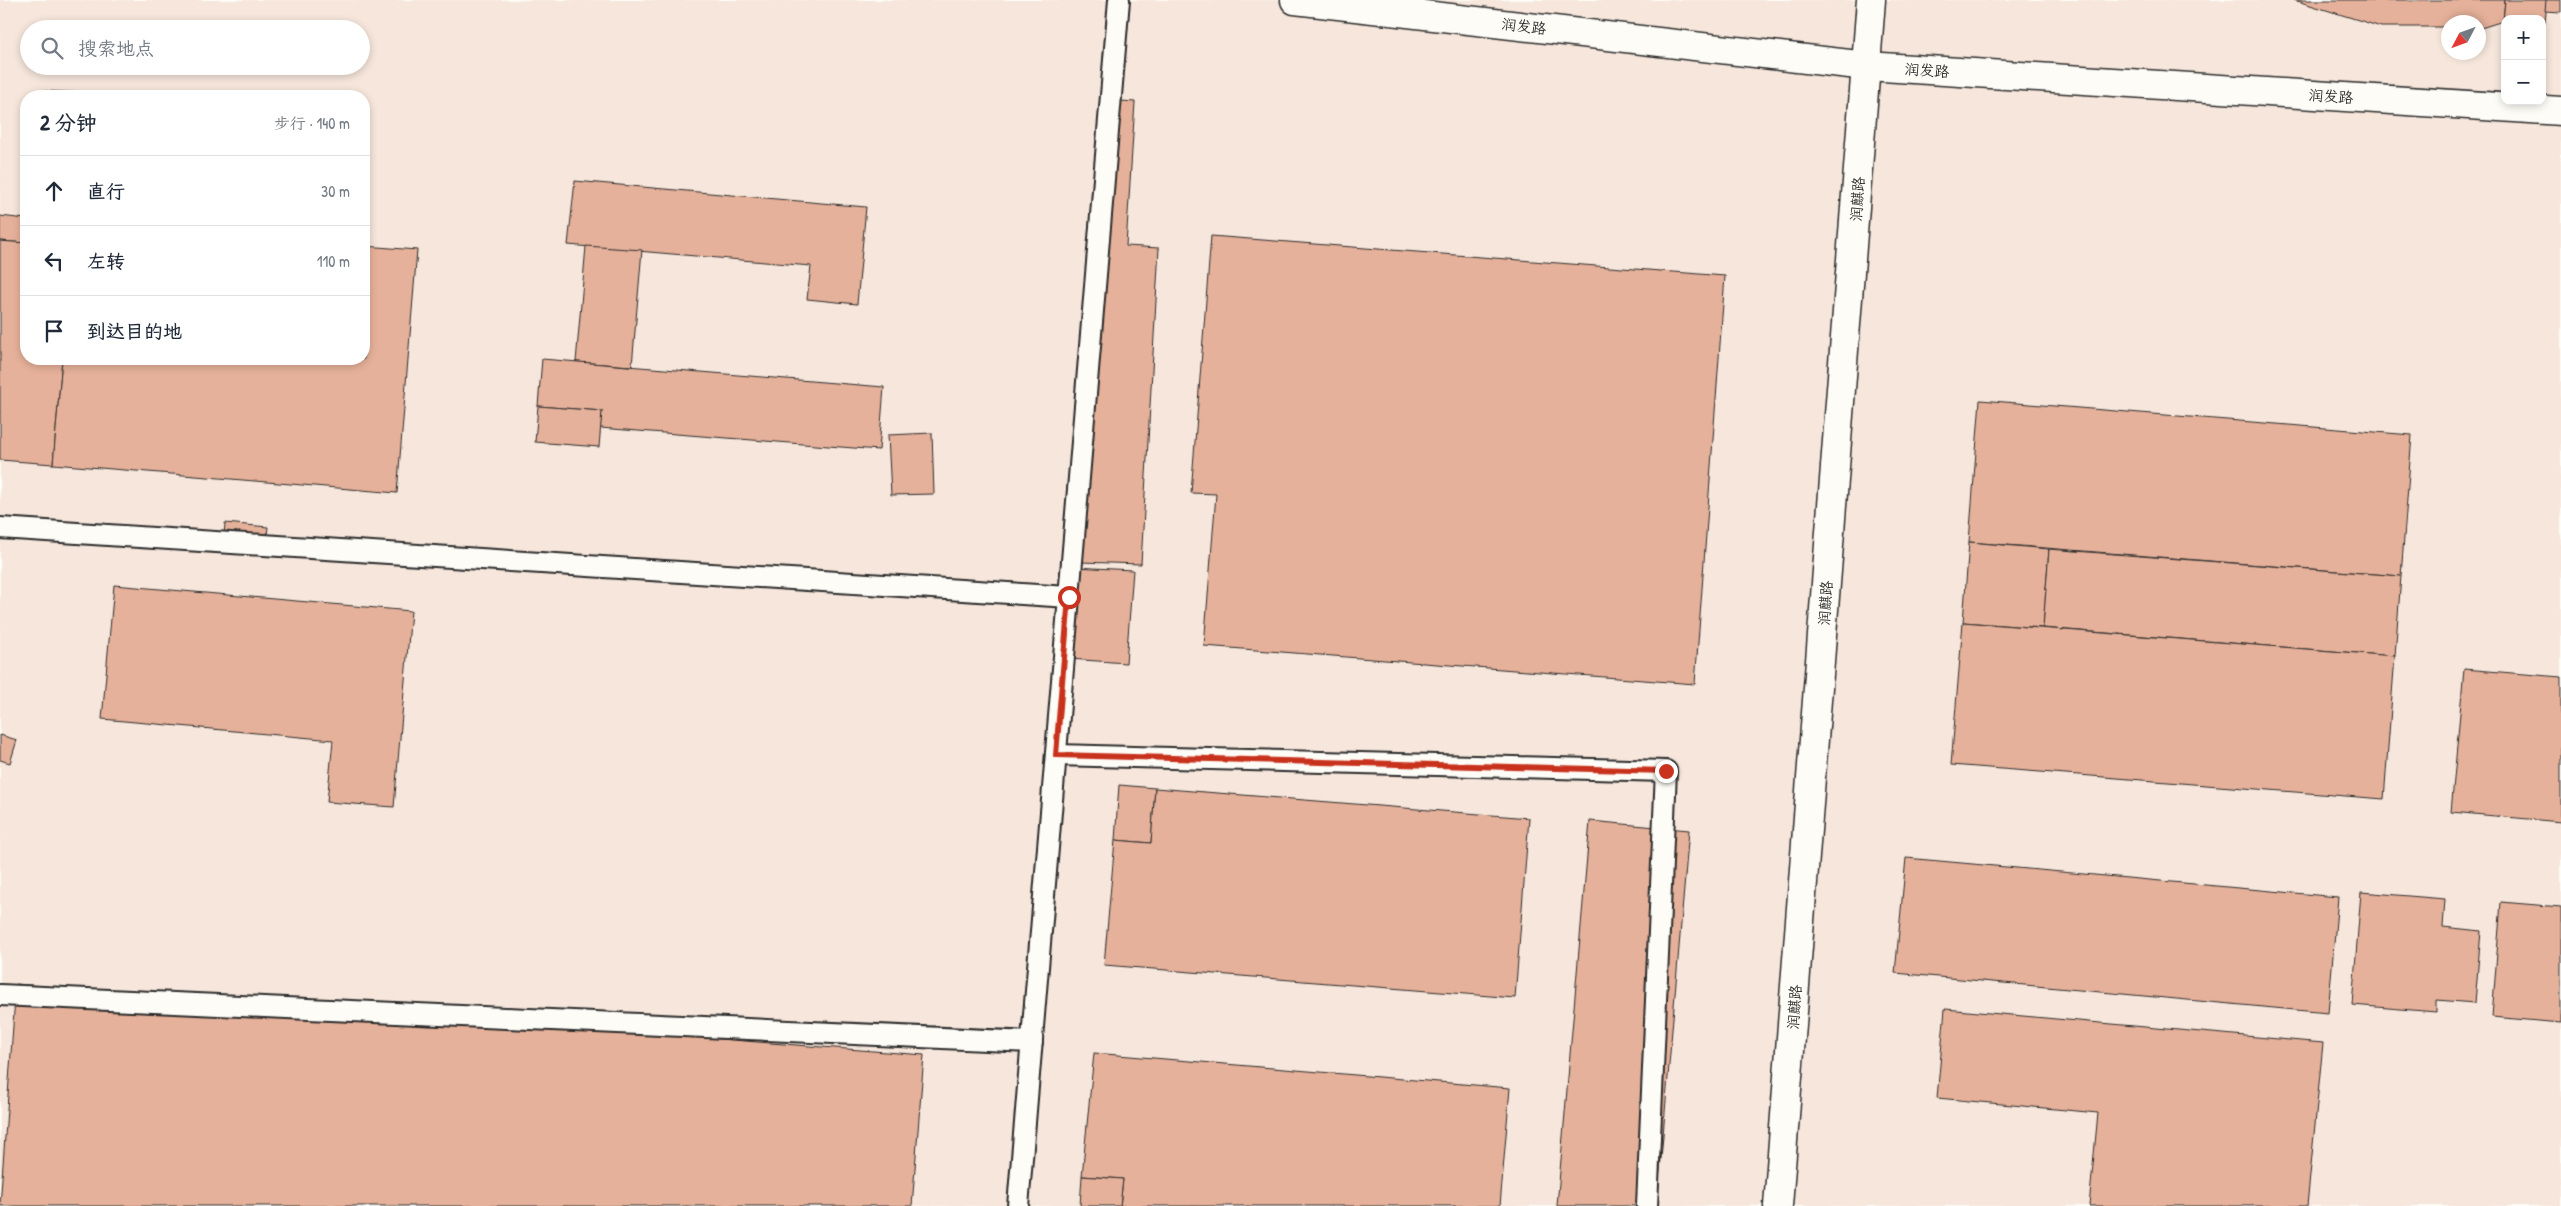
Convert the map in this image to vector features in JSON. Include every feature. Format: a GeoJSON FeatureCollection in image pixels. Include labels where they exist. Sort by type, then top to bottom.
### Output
{"type":"FeatureCollection","features":[{"type":"Feature","properties":{"kind":"main road","name":"润发路"},"geometry":{"type":"LineString","coordinates":[[1295,0],[1867,66],[2561,111]]}},
{"type":"Feature","properties":{"kind":"main road","name":"润麒路"},"geometry":{"type":"LineString","coordinates":[[1778,1206],[1872,0]]}},
{"type":"Feature","properties":{"kind":"lane"},"geometry":{"type":"LineString","coordinates":[[1018,1206],[1119,0]]}},
{"type":"Feature","properties":{"kind":"lane"},"geometry":{"type":"LineString","coordinates":[[0,528],[1069,597]]}},
{"type":"Feature","properties":{"kind":"lane"},"geometry":{"type":"LineString","coordinates":[[1056,755],[1666,771],[1647,1206]]}},
{"type":"Feature","properties":{"kind":"lane"},"geometry":{"type":"LineString","coordinates":[[0,995],[1032,1042]]}},
{"type":"Feature","properties":{"kind":"shaded area"},"geometry":{"type":"Polygon","coordinates":[[[0,0],[2561,0],[2561,1206],[0,1206],[0,0]]]}},
{"type":"Feature","properties":{"kind":"building"},"geometry":{"type":"Polygon","coordinates":[[[2294,0],[2505,0],[2501,22],[2486,26],[2486,15],[2441,15],[2441,27],[2381,27],[2294,0]]]}},
{"type":"Feature","properties":{"kind":"building"},"geometry":{"type":"Polygon","coordinates":[[[2505,0],[2547,0],[2546,15],[2504,15],[2505,0]]]}},
{"type":"Feature","properties":{"kind":"building"},"geometry":{"type":"Polygon","coordinates":[[[2546,0],[2561,0],[2561,12],[2545,11],[2546,0]]]}},
{"type":"Feature","properties":{"kind":"building"},"geometry":{"type":"Polygon","coordinates":[[[1107,100],[1135,102],[1126,246],[1159,248],[1141,564],[1080,562],[1107,100]]]}},
{"type":"Feature","properties":{"kind":"building"},"geometry":{"type":"Polygon","coordinates":[[[575,181],[866,207],[857,304],[807,299],[811,266],[568,245],[575,181]]]}},
{"type":"Feature","properties":{"kind":"building"},"geometry":{"type":"Polygon","coordinates":[[[0,216],[20,218],[20,243],[0,241],[0,216]]]}},
{"type":"Feature","properties":{"kind":"building"},"geometry":{"type":"Polygon","coordinates":[[[1211,236],[1725,276],[1695,684],[1204,646],[1216,494],[1191,493],[1211,236]]]}},
{"type":"Feature","properties":{"kind":"building"},"geometry":{"type":"Polygon","coordinates":[[[0,241],[20,243],[20,365],[61,365],[53,464],[0,460],[0,241]]]}},
{"type":"Feature","properties":{"kind":"building"},"geometry":{"type":"Polygon","coordinates":[[[370,246],[417,250],[397,493],[53,464],[61,365],[370,365],[370,246]]]}},
{"type":"Feature","properties":{"kind":"building"},"geometry":{"type":"Polygon","coordinates":[[[586,246],[642,250],[632,366],[576,362],[586,246]]]}},
{"type":"Feature","properties":{"kind":"building"},"geometry":{"type":"Polygon","coordinates":[[[542,359],[884,387],[879,450],[600,428],[602,411],[538,406],[542,359]]]}},
{"type":"Feature","properties":{"kind":"building"},"geometry":{"type":"Polygon","coordinates":[[[1980,400],[2412,435],[2401,576],[1969,542],[1980,400]]]}},
{"type":"Feature","properties":{"kind":"building"},"geometry":{"type":"Polygon","coordinates":[[[538,406],[602,411],[599,447],[535,442],[538,406]]]}},
{"type":"Feature","properties":{"kind":"building"},"geometry":{"type":"Polygon","coordinates":[[[932,433],[934,494],[891,495],[888,435],[932,433]]]}},
{"type":"Feature","properties":{"kind":"building"},"geometry":{"type":"Polygon","coordinates":[[[225,523],[268,527],[265,553],[223,549],[225,523]]]}},
{"type":"Feature","properties":{"kind":"building"},"geometry":{"type":"Polygon","coordinates":[[[1969,542],[2049,549],[2043,628],[1963,622],[1969,542]]]}},
{"type":"Feature","properties":{"kind":"building"},"geometry":{"type":"Polygon","coordinates":[[[2049,549],[2401,576],[2395,656],[2043,628],[2049,549]]]}},
{"type":"Feature","properties":{"kind":"building"},"geometry":{"type":"Polygon","coordinates":[[[1074,567],[1133,570],[1126,663],[1069,659],[1074,567]]]}},
{"type":"Feature","properties":{"kind":"building"},"geometry":{"type":"Polygon","coordinates":[[[114,585],[411,611],[394,807],[327,802],[333,740],[102,719],[114,585]]]}},
{"type":"Feature","properties":{"kind":"building"},"geometry":{"type":"Polygon","coordinates":[[[1963,622],[2395,656],[2384,799],[1951,765],[1963,622]]]}},
{"type":"Feature","properties":{"kind":"building"},"geometry":{"type":"Polygon","coordinates":[[[2464,669],[2561,677],[2561,822],[2451,812],[2464,669]]]}},
{"type":"Feature","properties":{"kind":"building"},"geometry":{"type":"Polygon","coordinates":[[[0,735],[17,740],[10,763],[0,760],[0,735]]]}},
{"type":"Feature","properties":{"kind":"building"},"geometry":{"type":"Polygon","coordinates":[[[1119,785],[1155,788],[1151,843],[1115,840],[1119,785]]]}},
{"type":"Feature","properties":{"kind":"building"},"geometry":{"type":"Polygon","coordinates":[[[1155,788],[1529,818],[1515,998],[1104,965],[1115,840],[1151,843],[1155,788]]]}},
{"type":"Feature","properties":{"kind":"building"},"geometry":{"type":"Polygon","coordinates":[[[1590,821],[1689,830],[1657,1206],[1557,1206],[1590,821]]]}},
{"type":"Feature","properties":{"kind":"building"},"geometry":{"type":"Polygon","coordinates":[[[1906,858],[2338,897],[2328,1013],[1895,973],[1906,858]]]}},
{"type":"Feature","properties":{"kind":"building"},"geometry":{"type":"Polygon","coordinates":[[[2361,892],[2445,899],[2443,927],[2481,931],[2475,1003],[2436,1000],[2436,1012],[2352,1005],[2361,892]]]}},
{"type":"Feature","properties":{"kind":"building"},"geometry":{"type":"Polygon","coordinates":[[[2501,902],[2561,907],[2561,1023],[2492,1017],[2501,902]]]}},
{"type":"Feature","properties":{"kind":"building"},"geometry":{"type":"Polygon","coordinates":[[[16,984],[924,1055],[912,1206],[0,1206],[16,984]]]}},
{"type":"Feature","properties":{"kind":"building"},"geometry":{"type":"Polygon","coordinates":[[[1945,1009],[2323,1043],[2307,1206],[2089,1206],[2098,1113],[1937,1098],[1945,1009]]]}},
{"type":"Feature","properties":{"kind":"building"},"geometry":{"type":"Polygon","coordinates":[[[1094,1053],[1510,1088],[1500,1206],[1120,1206],[1123,1179],[1082,1176],[1094,1053]]]}},
{"type":"Feature","properties":{"kind":"building"},"geometry":{"type":"Polygon","coordinates":[[[1082,1176],[1123,1179],[1120,1206],[1080,1206],[1082,1176]]]}},
{"type":"Feature","properties":{"kind":"route"},"geometry":{"type":"LineString","coordinates":[[1069,597],[1056,755],[1666,771]]}}]}
